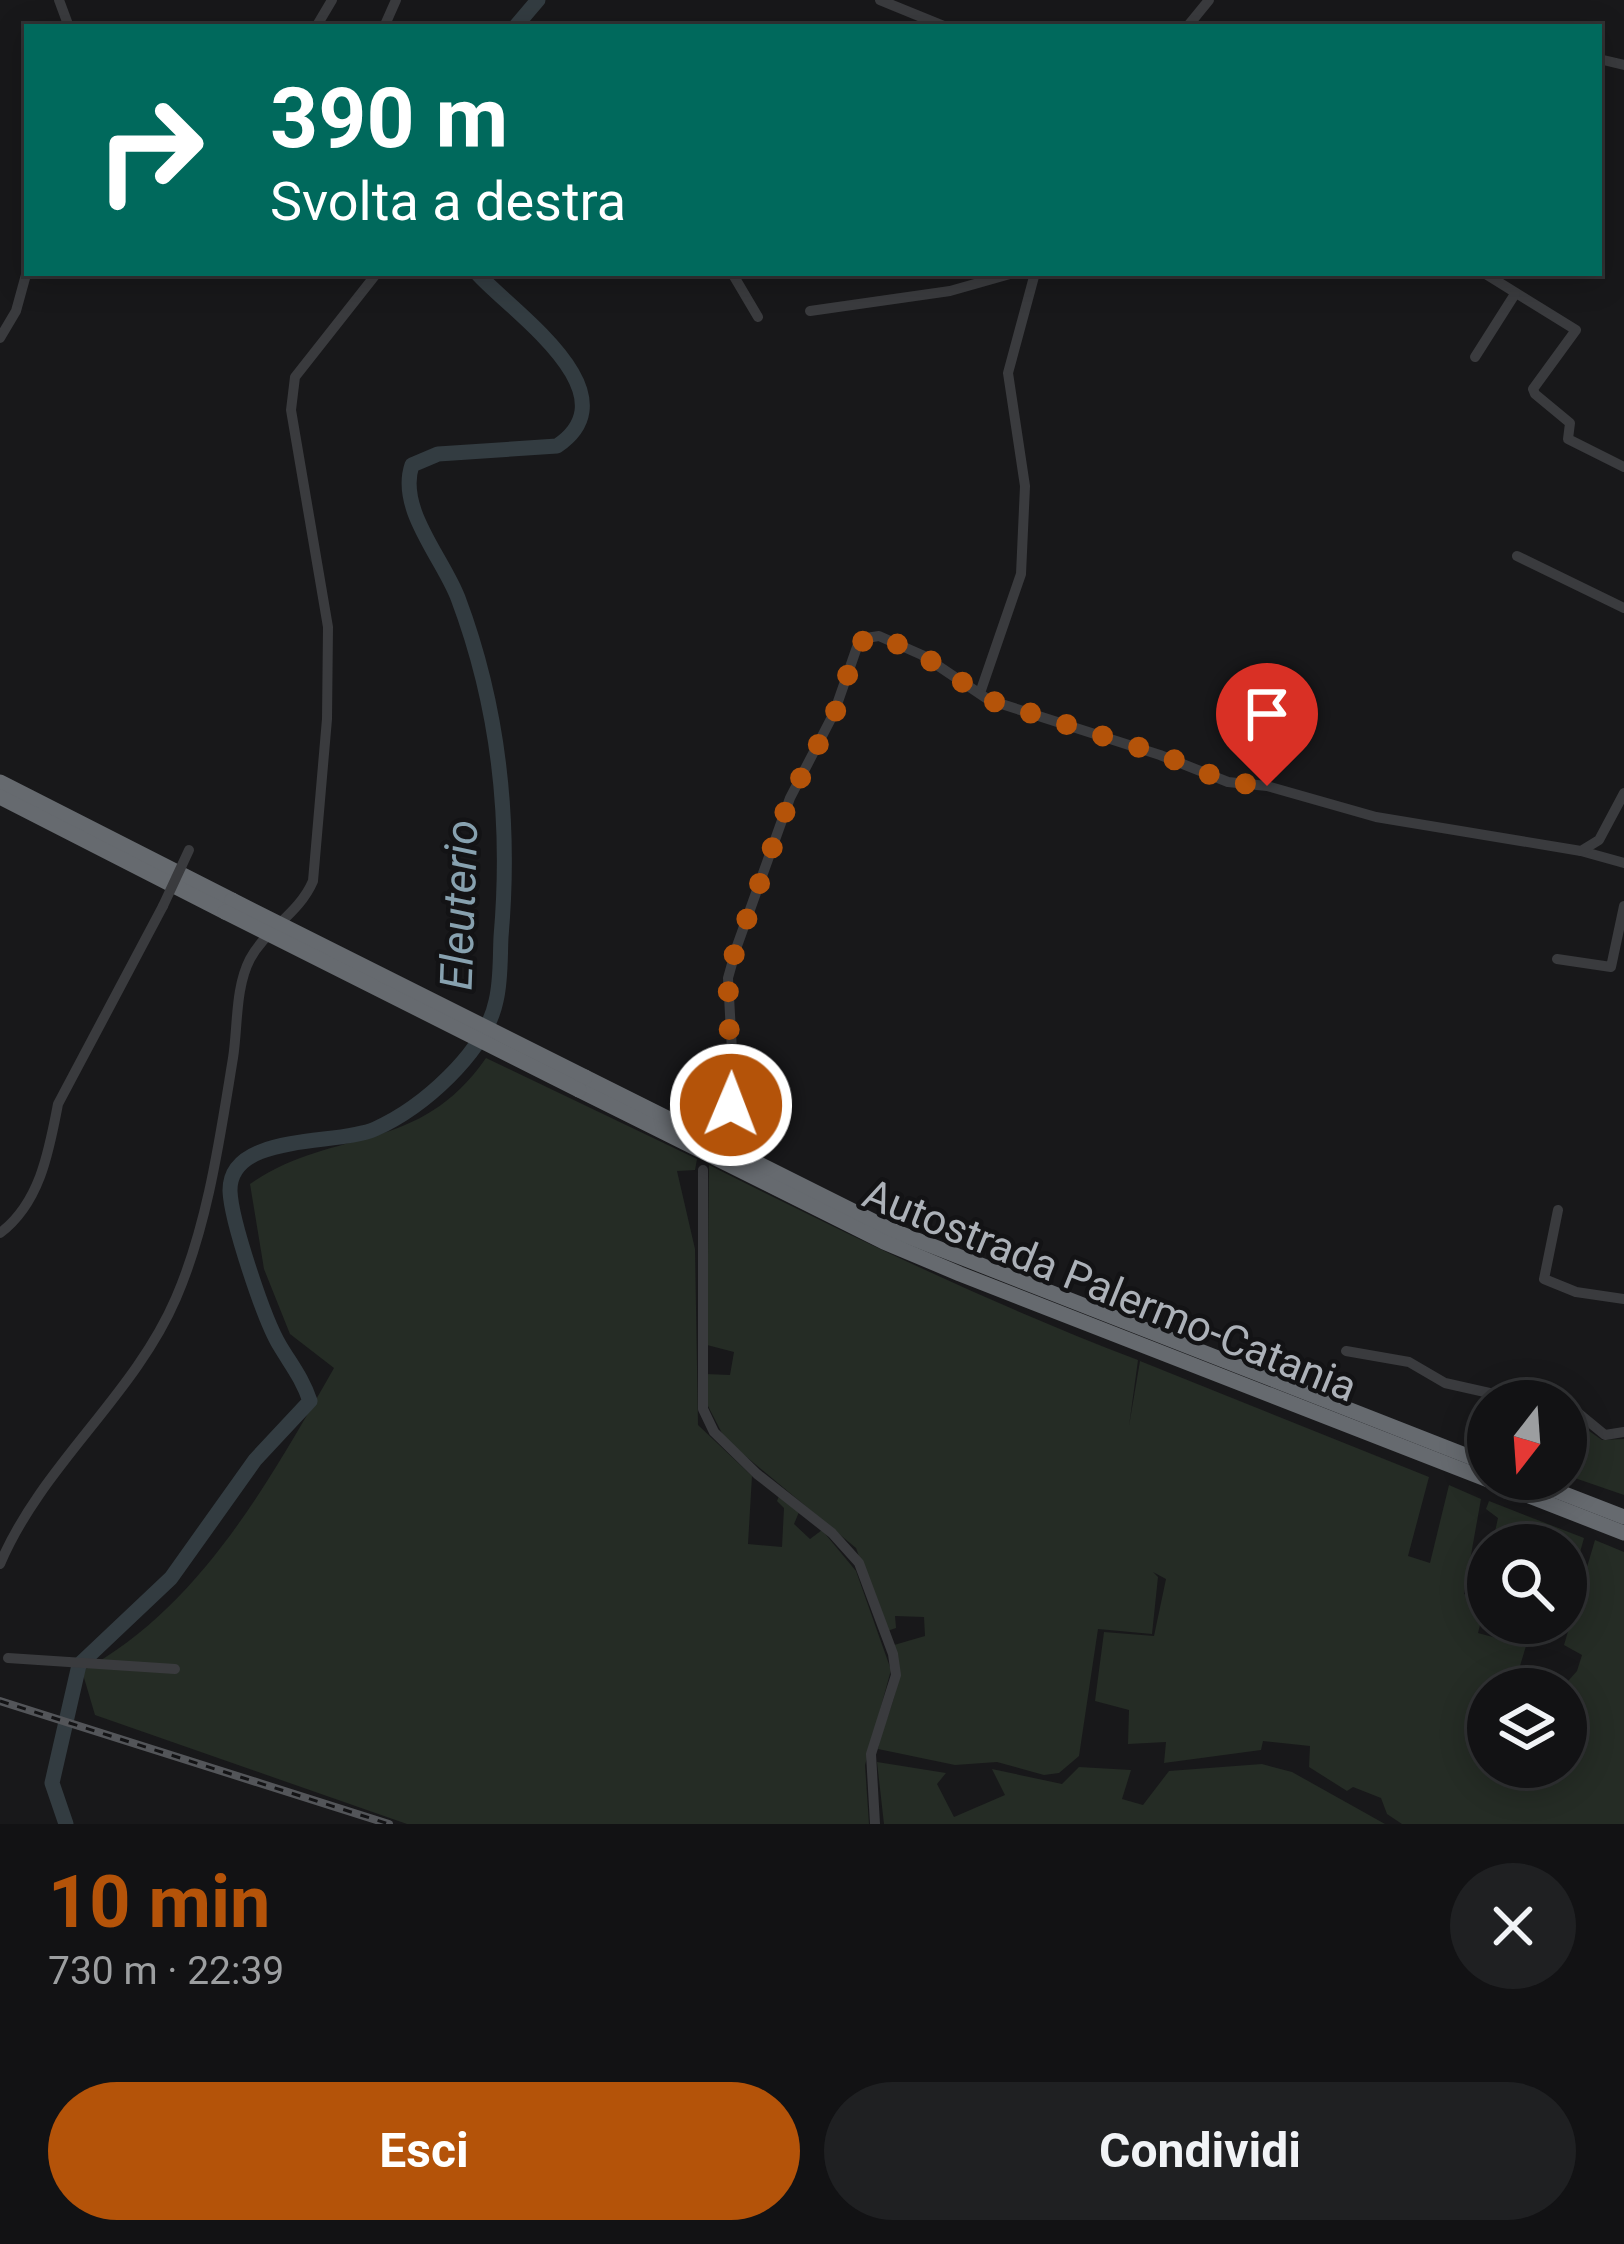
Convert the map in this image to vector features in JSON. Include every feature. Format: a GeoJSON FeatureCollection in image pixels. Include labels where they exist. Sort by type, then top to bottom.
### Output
{"type":"FeatureCollection","features":[{"type":"Feature","properties":{"kind":"highway"},"geometry":{"type":"LineString","coordinates":[[0,782],[229,906]]}},
{"type":"Feature","properties":{"kind":"highway"},"geometry":{"type":"LineString","coordinates":[[0,797],[582,1084]]}},
{"type":"Feature","properties":{"kind":"highway","name":"Autostrada Palermo-Catania"},"geometry":{"type":"LineString","coordinates":[[582,1084],[889,1229],[1467,1456]]}},
{"type":"Feature","properties":{"kind":"highway","name":"Autostrada Palermo-Catania"},"geometry":{"type":"LineString","coordinates":[[582,1084],[884,1242],[1624,1533]]}},
{"type":"Feature","properties":{"kind":"highway"},"geometry":{"type":"LineString","coordinates":[[1580,1500],[1624,1517]]}},
{"type":"Feature","properties":{"kind":"street"},"geometry":{"type":"LineString","coordinates":[[880,0],[939,24]]}},
{"type":"Feature","properties":{"kind":"street"},"geometry":{"type":"LineString","coordinates":[[1189,24],[1209,0]]}},
{"type":"Feature","properties":{"kind":"street"},"geometry":{"type":"LineString","coordinates":[[0,338],[16,311],[26,276]]}},
{"type":"Feature","properties":{"kind":"street"},"geometry":{"type":"LineString","coordinates":[[0,1564],[26,1508],[146,1352],[177,1296],[203,1211],[228,1085],[239,994],[250,959],[305,900],[313,881],[327,719],[328,627],[291,410],[295,377],[375,276]]}},
{"type":"Feature","properties":{"kind":"street"},"geometry":{"type":"LineString","coordinates":[[734,276],[758,317]]}},
{"type":"Feature","properties":{"kind":"street"},"geometry":{"type":"LineString","coordinates":[[811,311],[950,291],[999,276]]}},
{"type":"Feature","properties":{"kind":"street"},"geometry":{"type":"LineString","coordinates":[[1488,276],[1576,330],[1533,388],[1535,394],[1570,423],[1568,439],[1624,467]]}},
{"type":"Feature","properties":{"kind":"street"},"geometry":{"type":"LineString","coordinates":[[980,693],[1021,574],[1025,486],[1008,373],[1033,278]]}},
{"type":"Feature","properties":{"kind":"street"},"geometry":{"type":"LineString","coordinates":[[1475,357],[1515,294]]}},
{"type":"Feature","properties":{"kind":"street"},"geometry":{"type":"LineString","coordinates":[[1517,556],[1624,608]]}},
{"type":"Feature","properties":{"kind":"street"},"geometry":{"type":"LineString","coordinates":[[723,1124],[734,1087],[728,978],[733,958],[790,798],[835,713],[857,647],[866,638],[879,636],[963,678],[980,693],[1228,782],[1267,786],[1376,818],[1581,851],[1624,863]]}},
{"type":"Feature","properties":{"kind":"street"},"geometry":{"type":"LineString","coordinates":[[1581,851],[1599,840],[1624,794]]}},
{"type":"Feature","properties":{"kind":"street"},"geometry":{"type":"LineString","coordinates":[[0,1233],[26,1210],[53,1140],[58,1104],[189,850]]}},
{"type":"Feature","properties":{"kind":"street"},"geometry":{"type":"LineString","coordinates":[[1557,959],[1611,968],[1624,907]]}},
{"type":"Feature","properties":{"kind":"street"},"geometry":{"type":"LineString","coordinates":[[703,1170],[703,1409],[714,1432],[757,1474],[832,1532],[859,1563],[893,1654],[896,1676],[871,1754],[874,1824]]}},
{"type":"Feature","properties":{"kind":"street"},"geometry":{"type":"LineString","coordinates":[[1560,1205],[1544,1280],[1576,1292],[1624,1300]]}},
{"type":"Feature","properties":{"kind":"street"},"geometry":{"type":"LineString","coordinates":[[1346,1352],[1409,1362],[1445,1383],[1467,1388]]}},
{"type":"Feature","properties":{"kind":"street"},"geometry":{"type":"LineString","coordinates":[[1587,1420],[1605,1435],[1624,1432]]}},
{"type":"Feature","properties":{"kind":"street"},"geometry":{"type":"LineString","coordinates":[[8,1658],[176,1669]]}},
{"type":"Feature","properties":{"kind":"shaded area"},"geometry":{"type":"Polygon","coordinates":[[[486,1058],[697,1159],[695,1170],[677,1171],[695,1249],[698,1425],[752,1476],[748,1544],[782,1547],[784,1508],[777,1501],[779,1496],[799,1512],[794,1524],[810,1539],[822,1530],[856,1571],[891,1670],[865,1765],[869,1824],[407,1824],[95,1715],[82,1671],[124,1645],[196,1577],[257,1497],[334,1368],[290,1334],[264,1269],[250,1184],[281,1166],[404,1126],[460,1089],[486,1058]]]}},
{"type":"Feature","properties":{"kind":"shaded area"},"geometry":{"type":"Polygon","coordinates":[[[709,1165],[921,1268],[1138,1360],[1129,1426],[1140,1361],[1429,1477],[1408,1556],[1430,1563],[1449,1485],[1467,1493],[1467,1500],[1481,1500],[1477,1524],[1467,1524],[1467,1644],[1526,1646],[1519,1668],[1467,1668],[1467,1788],[1587,1788],[1587,1668],[1578,1668],[1582,1655],[1564,1645],[1587,1644],[1587,1567],[1595,1540],[1624,1552],[1624,1824],[1402,1824],[1387,1814],[1381,1798],[1353,1787],[1347,1791],[1309,1767],[1310,1746],[1263,1741],[1261,1750],[1164,1763],[1166,1742],[1128,1744],[1129,1710],[1095,1701],[1104,1632],[1154,1636],[1166,1579],[1153,1572],[1158,1577],[1152,1634],[1098,1629],[1079,1756],[1059,1773],[1044,1775],[997,1762],[955,1765],[878,1749],[897,1686],[894,1645],[925,1636],[924,1617],[895,1616],[896,1628],[887,1631],[856,1548],[725,1439],[708,1406],[705,1374],[730,1375],[734,1352],[707,1345],[709,1165]]]}},
{"type":"Feature","properties":{"kind":"shaded area"},"geometry":{"type":"Polygon","coordinates":[[[1587,1430],[1602,1440],[1624,1439],[1624,1495],[1587,1482],[1587,1430]]]}},
{"type":"Feature","properties":{"kind":"shaded area"},"geometry":{"type":"Polygon","coordinates":[[[1489,1501],[1548,1524],[1497,1524],[1498,1518],[1486,1509],[1489,1501]]]}},
{"type":"Feature","properties":{"kind":"shaded area"},"geometry":{"type":"Polygon","coordinates":[[[877,1762],[946,1773],[937,1784],[954,1817],[1005,1795],[992,1769],[1062,1784],[1079,1767],[1131,1770],[1122,1799],[1143,1805],[1169,1771],[1262,1764],[1292,1772],[1385,1824],[884,1824],[877,1762]]]}},
{"type":"Feature","properties":{"kind":"waterway","name":"Eleuterio"},"geometry":{"type":"LineString","coordinates":[[518,24],[538,0]]}},
{"type":"Feature","properties":{"kind":"waterway","name":"Eleuterio"},"geometry":{"type":"LineString","coordinates":[[66,1824],[52,1783],[79,1665],[171,1578],[255,1460],[310,1401],[273,1333],[249,1270],[232,1205],[234,1172],[265,1150],[358,1134],[393,1120],[431,1093],[465,1059],[490,1021],[496,1001],[504,851],[492,723],[458,598],[416,516],[409,482],[412,465],[438,454],[557,446],[578,425],[582,402],[575,377],[558,353],[480,276]]}},
{"type":"Feature","properties":{"kind":"railway"},"geometry":{"type":"LineString","coordinates":[[0,1701],[389,1824]]}},
{"type":"Feature","properties":{"kind":"route"},"geometry":{"type":"LineString","coordinates":[[731,1105],[728,978],[733,958],[790,798],[835,713],[857,647],[866,638],[879,636],[922,655],[963,678],[989,700],[1160,754],[1228,782],[1267,786]]}}]}
